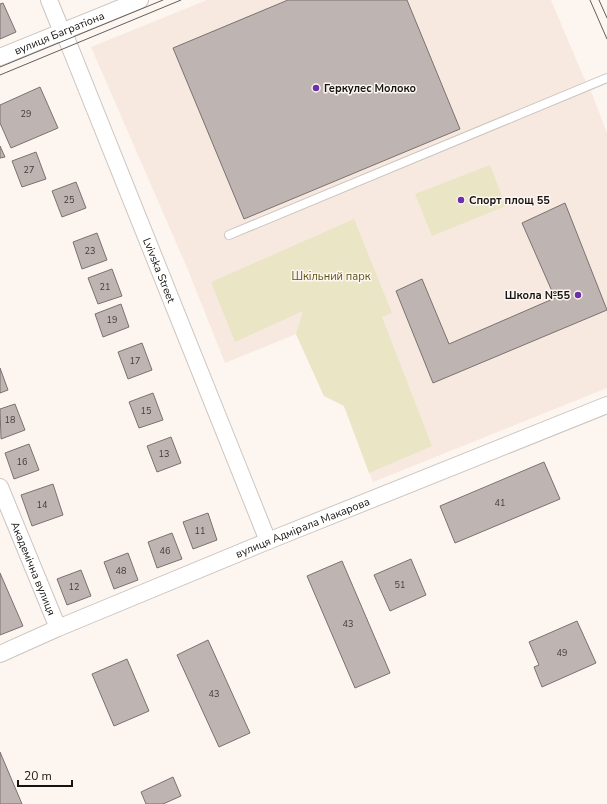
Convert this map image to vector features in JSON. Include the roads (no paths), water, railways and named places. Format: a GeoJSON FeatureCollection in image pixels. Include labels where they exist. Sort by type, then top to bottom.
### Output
{"type":"FeatureCollection","features":[{"type":"Feature","properties":{"kind":"street","name":"Lvivska Street"},"geometry":{"type":"LineString","coordinates":[[48,0],[67,40],[268,541]]}},
{"type":"Feature","properties":{"kind":"street","name":"вулиця Багратіона"},"geometry":{"type":"LineString","coordinates":[[0,57],[140,0]]}},
{"type":"Feature","properties":{"kind":"street","name":"вулиця Адмірала Макарова"},"geometry":{"type":"LineString","coordinates":[[0,654],[58,628],[268,541],[607,405]]}},
{"type":"Feature","properties":{"kind":"street","name":"Академічна вулиця"},"geometry":{"type":"LineString","coordinates":[[0,487],[58,628]]}},
{"type":"Feature","properties":{"kind":"lane"},"geometry":{"type":"LineString","coordinates":[[229,235],[607,78]]}},
{"type":"Feature","properties":{"kind":"tram line"},"geometry":{"type":"LineString","coordinates":[[0,67],[163,0]]}},
{"type":"Feature","properties":{"kind":"tram line"},"geometry":{"type":"LineString","coordinates":[[0,75],[181,0]]}},
{"type":"Feature","properties":{"kind":"tram line"},"geometry":{"type":"LineString","coordinates":[[590,0],[607,39]]}},
{"type":"Feature","properties":{"kind":"tram line"},"geometry":{"type":"LineString","coordinates":[[599,0],[607,18]]}},
{"type":"Feature","properties":{"kind":"place","name":"Геркулес Молоко"},"geometry":{"type":"Point","coordinates":[316,88]}},
{"type":"Feature","properties":{"kind":"place","name":"Спорт площ 55"},"geometry":{"type":"Point","coordinates":[461,200]}},
{"type":"Feature","properties":{"kind":"place","name":"Школа №55"},"geometry":{"type":"Point","coordinates":[578,295]}},
{"type":"Feature","properties":{"kind":"park label","name":"Шкільний парк"},"geometry":{"type":"Point","coordinates":[331,276]}}]}
